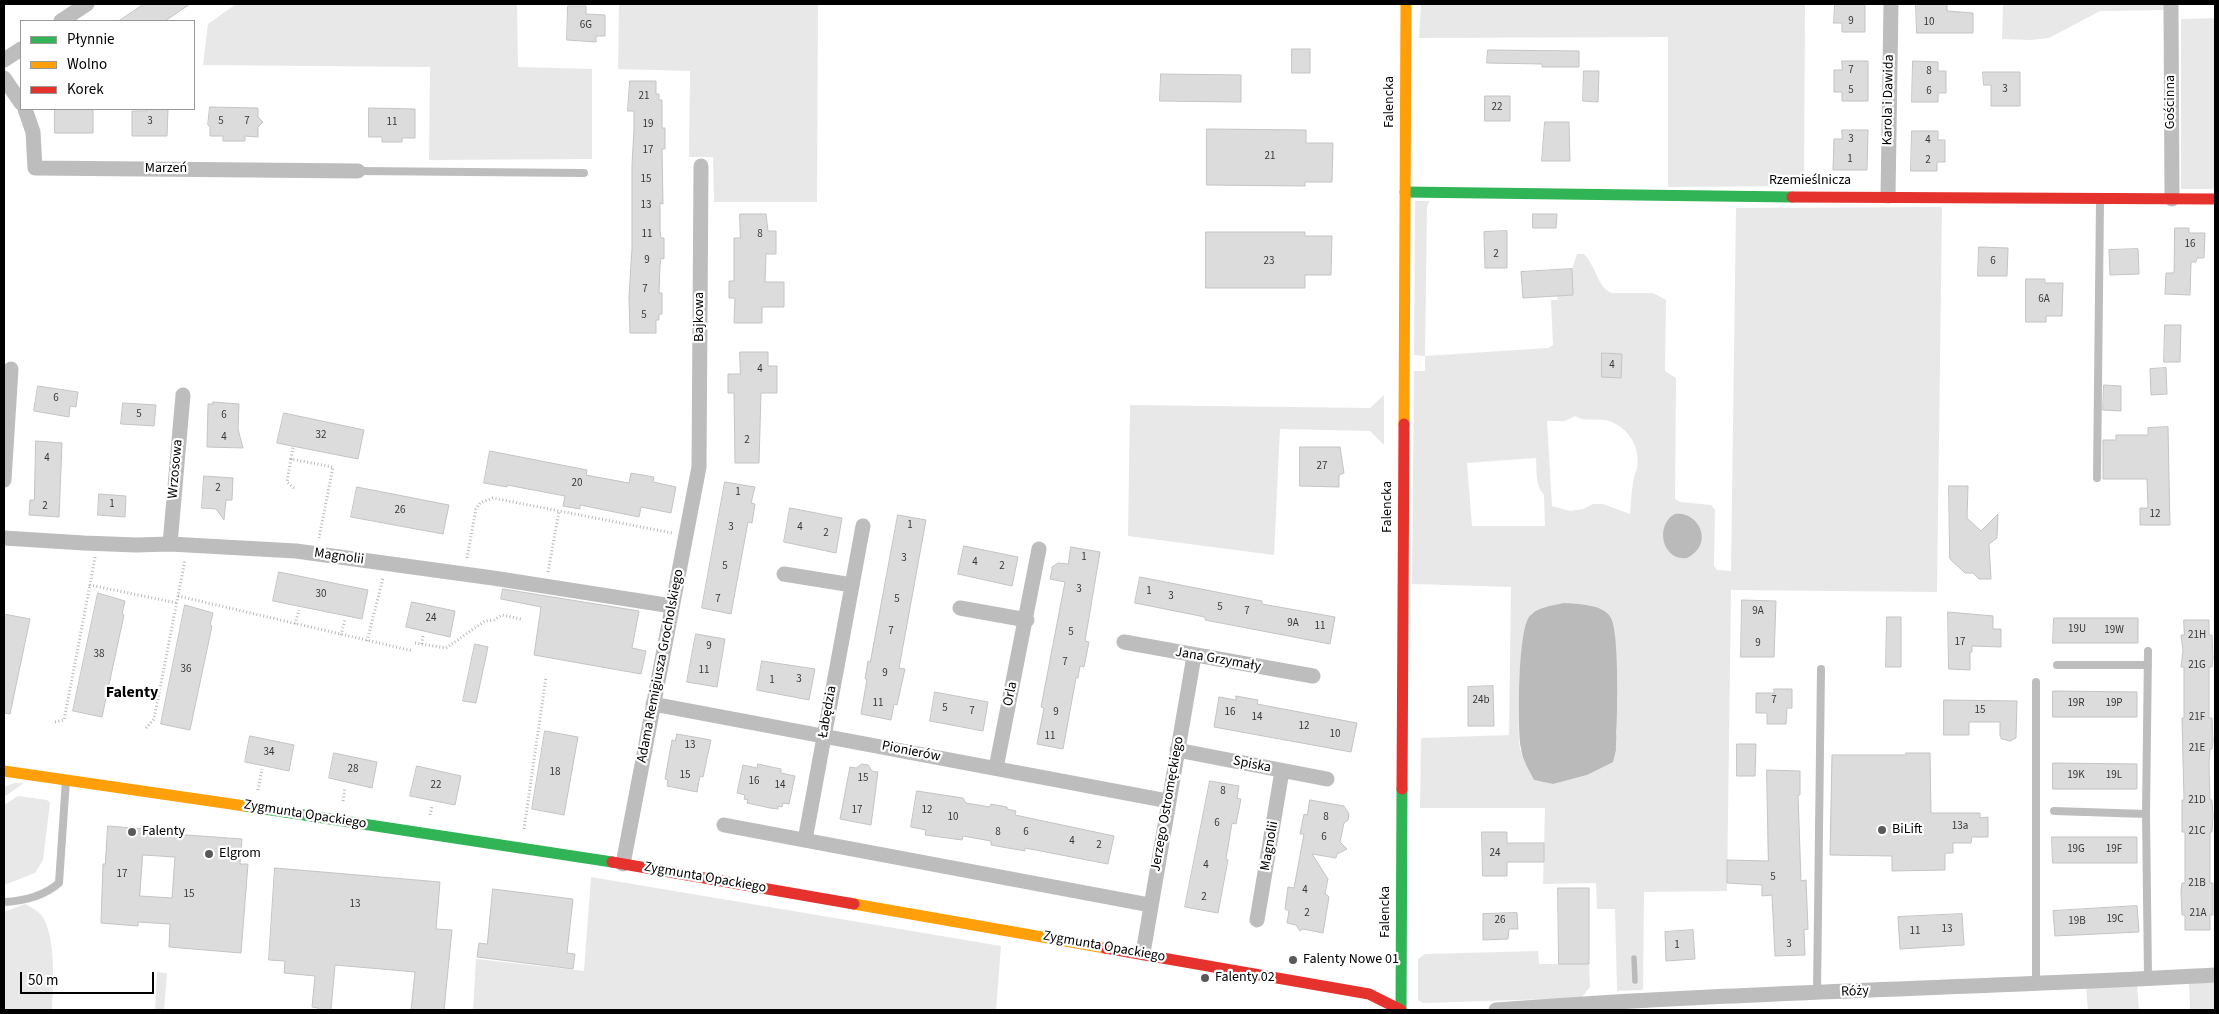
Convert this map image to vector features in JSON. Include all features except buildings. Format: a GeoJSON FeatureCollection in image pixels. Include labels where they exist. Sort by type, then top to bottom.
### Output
{"type":"FeatureCollection","features":[{"type":"Feature","properties":{"kind":"street"},"geometry":{"type":"LineString","coordinates":[[63,20],[87,4]]}},
{"type":"Feature","properties":{"kind":"street","name":"Falencka"},"geometry":{"type":"LineString","coordinates":[[1401,1010],[1406,4]]}},
{"type":"Feature","properties":{"kind":"street","name":"Karola i Dawida"},"geometry":{"type":"LineString","coordinates":[[1888,196],[1891,4]]}},
{"type":"Feature","properties":{"kind":"street","name":"Gościnna"},"geometry":{"type":"LineString","coordinates":[[2171,4],[2172,200]]}},
{"type":"Feature","properties":{"kind":"street"},"geometry":{"type":"LineString","coordinates":[[4,60],[20,50]]}},
{"type":"Feature","properties":{"kind":"street"},"geometry":{"type":"LineString","coordinates":[[4,78],[20,102]]}},
{"type":"Feature","properties":{"kind":"street","name":"Marzeń"},"geometry":{"type":"LineString","coordinates":[[25,110],[33,132],[36,168],[358,171]]}},
{"type":"Feature","properties":{"kind":"street","name":"Bajkowa"},"geometry":{"type":"LineString","coordinates":[[699,467],[702,166]]}},
{"type":"Feature","properties":{"kind":"street","name":"Rzemieślnicza"},"geometry":{"type":"LineString","coordinates":[[1405,192],[2215,199]]}},
{"type":"Feature","properties":{"kind":"street"},"geometry":{"type":"LineString","coordinates":[[4,480],[7,365]]}},
{"type":"Feature","properties":{"kind":"street","name":"Wrzosowa"},"geometry":{"type":"LineString","coordinates":[[170,544],[182,395]]}},
{"type":"Feature","properties":{"kind":"street","name":"Adama Remigiusza Grocholskiego"},"geometry":{"type":"LineString","coordinates":[[623,864],[672,606],[688,536],[699,467]]}},
{"type":"Feature","properties":{"kind":"street","name":"Łabędzia"},"geometry":{"type":"LineString","coordinates":[[805,840],[863,526]]}},
{"type":"Feature","properties":{"kind":"street","name":"Magnolii"},"geometry":{"type":"LineString","coordinates":[[4,538],[98,544],[188,544],[316,553],[672,606]]}},
{"type":"Feature","properties":{"kind":"street","name":"Orla"},"geometry":{"type":"LineString","coordinates":[[996,768],[1039,549]]}},
{"type":"Feature","properties":{"kind":"street"},"geometry":{"type":"LineString","coordinates":[[784,574],[852,585]]}},
{"type":"Feature","properties":{"kind":"street"},"geometry":{"type":"LineString","coordinates":[[960,608],[1026,620]]}},
{"type":"Feature","properties":{"kind":"street","name":"Jana Grzymały"},"geometry":{"type":"LineString","coordinates":[[1124,642],[1312,676]]}},
{"type":"Feature","properties":{"kind":"street","name":"Jerzego Ostromęckiego"},"geometry":{"type":"LineString","coordinates":[[1143,953],[1194,656]]}},
{"type":"Feature","properties":{"kind":"street","name":"Pionierów"},"geometry":{"type":"LineString","coordinates":[[653,704],[1168,801]]}},
{"type":"Feature","properties":{"kind":"street","name":"Spiska"},"geometry":{"type":"LineString","coordinates":[[1177,750],[1327,779]]}},
{"type":"Feature","properties":{"kind":"street","name":"Zygmunta Opackiego"},"geometry":{"type":"LineString","coordinates":[[4,771],[66,778],[623,864],[1143,953],[1369,994],[1401,1010]]}},
{"type":"Feature","properties":{"kind":"street","name":"Magnolii"},"geometry":{"type":"LineString","coordinates":[[1257,920],[1282,771]]}},
{"type":"Feature","properties":{"kind":"street"},"geometry":{"type":"LineString","coordinates":[[724,825],[1150,905]]}},
{"type":"Feature","properties":{"kind":"street","name":"Róży"},"geometry":{"type":"LineString","coordinates":[[1496,1010],[1747,1003],[1818,993],[2215,975]]}},
{"type":"Feature","properties":{"kind":"lane"},"geometry":{"type":"LineString","coordinates":[[358,171],[584,173]]}},
{"type":"Feature","properties":{"kind":"lane"},"geometry":{"type":"LineString","coordinates":[[2097,478],[2100,198]]}},
{"type":"Feature","properties":{"kind":"lane"},"geometry":{"type":"LineString","coordinates":[[2148,651],[2146,814],[2148,978]]}},
{"type":"Feature","properties":{"kind":"lane"},"geometry":{"type":"LineString","coordinates":[[2058,666],[2148,665]]}},
{"type":"Feature","properties":{"kind":"lane"},"geometry":{"type":"LineString","coordinates":[[1818,993],[1822,669]]}},
{"type":"Feature","properties":{"kind":"lane"},"geometry":{"type":"LineString","coordinates":[[2036,682],[2036,984]]}},
{"type":"Feature","properties":{"kind":"lane"},"geometry":{"type":"LineString","coordinates":[[4,902],[49,892],[59,883],[66,778]]}},
{"type":"Feature","properties":{"kind":"lane"},"geometry":{"type":"LineString","coordinates":[[2054,811],[2146,814]]}},
{"type":"Feature","properties":{"kind":"path"},"geometry":{"type":"LineString","coordinates":[[293,447],[287,482],[294,488]]}},
{"type":"Feature","properties":{"kind":"path"},"geometry":{"type":"LineString","coordinates":[[291,459],[333,466],[316,553]]}},
{"type":"Feature","properties":{"kind":"path"},"geometry":{"type":"LineString","coordinates":[[456,573],[468,555],[476,509],[485,499],[493,498],[688,536]]}},
{"type":"Feature","properties":{"kind":"path"},"geometry":{"type":"LineString","coordinates":[[545,586],[559,511]]}},
{"type":"Feature","properties":{"kind":"path"},"geometry":{"type":"LineString","coordinates":[[55,722],[64,720],[98,544]]}},
{"type":"Feature","properties":{"kind":"path"},"geometry":{"type":"LineString","coordinates":[[146,728],[154,719],[188,544]]}},
{"type":"Feature","properties":{"kind":"path"},"geometry":{"type":"LineString","coordinates":[[367,641],[387,563]]}},
{"type":"Feature","properties":{"kind":"path"},"geometry":{"type":"LineString","coordinates":[[90,585],[177,603]]}},
{"type":"Feature","properties":{"kind":"path"},"geometry":{"type":"LineString","coordinates":[[178,596],[413,652]]}},
{"type":"Feature","properties":{"kind":"path"},"geometry":{"type":"LineString","coordinates":[[295,624],[299,610]]}},
{"type":"Feature","properties":{"kind":"path"},"geometry":{"type":"LineString","coordinates":[[415,643],[446,648],[485,622],[494,620],[502,615],[521,619]]}},
{"type":"Feature","properties":{"kind":"path"},"geometry":{"type":"LineString","coordinates":[[341,635],[345,620]]}},
{"type":"Feature","properties":{"kind":"path"},"geometry":{"type":"LineString","coordinates":[[422,644],[423,635]]}},
{"type":"Feature","properties":{"kind":"path"},"geometry":{"type":"LineString","coordinates":[[524,830],[546,677]]}},
{"type":"Feature","properties":{"kind":"path"},"geometry":{"type":"LineString","coordinates":[[257,798],[262,770]]}},
{"type":"Feature","properties":{"kind":"shaded area"},"geometry":{"type":"Polygon","coordinates":[[[236,4],[517,4],[518,67],[592,69],[592,159],[429,160],[430,67],[203,65],[208,24],[236,4]]]}},
{"type":"Feature","properties":{"kind":"shaded area"},"geometry":{"type":"Polygon","coordinates":[[[619,4],[818,4],[817,202],[714,202],[713,157],[689,157],[690,71],[618,69],[619,4]]]}},
{"type":"Feature","properties":{"kind":"shaded area"},"geometry":{"type":"Polygon","coordinates":[[[1421,4],[1805,4],[1804,186],[1668,187],[1668,37],[1419,38],[1421,4]]]}},
{"type":"Feature","properties":{"kind":"shaded area"},"geometry":{"type":"Polygon","coordinates":[[[2003,4],[2164,4],[2164,10],[2100,11],[2049,38],[2030,40],[2002,39],[2003,4]]]}},
{"type":"Feature","properties":{"kind":"shaded area"},"geometry":{"type":"Polygon","coordinates":[[[2215,18],[2215,189],[2181,189],[2181,19],[2215,18]]]}},
{"type":"Feature","properties":{"kind":"shaded area"},"geometry":{"type":"Polygon","coordinates":[[[1415,201],[1430,201],[1427,206],[1425,356],[1414,355],[1415,201]]]}},
{"type":"Feature","properties":{"kind":"shaded area"},"geometry":{"type":"Polygon","coordinates":[[[1942,207],[1937,592],[1731,590],[1727,891],[1644,892],[1643,990],[1617,991],[1615,909],[1597,909],[1596,883],[1543,884],[1545,808],[1420,808],[1421,738],[1509,735],[1511,587],[1412,584],[1414,371],[1425,371],[1425,356],[1548,348],[1553,345],[1551,300],[1558,300],[1557,296],[1573,295],[1572,269],[1577,254],[1584,254],[1599,281],[1611,293],[1653,293],[1666,300],[1665,371],[1676,378],[1675,499],[1680,502],[1711,505],[1715,510],[1714,566],[1717,570],[1731,571],[1736,208],[1942,207]],[[1575,416],[1565,421],[1547,421],[1552,506],[1570,511],[1583,509],[1593,504],[1603,504],[1630,514],[1633,481],[1638,460],[1631,438],[1613,423],[1605,420],[1582,419],[1575,416]],[[1536,458],[1467,463],[1472,526],[1545,526],[1544,495],[1538,483],[1536,458]],[[1585,605],[1532,613],[1527,623],[1521,657],[1519,699],[1520,748],[1524,761],[1534,780],[1553,784],[1587,775],[1617,734],[1615,638],[1611,618],[1605,612],[1585,605]]]}},
{"type":"Feature","properties":{"kind":"shaded area"},"geometry":{"type":"Polygon","coordinates":[[[1384,395],[1384,445],[1370,431],[1280,429],[1274,555],[1128,536],[1130,405],[1370,408],[1384,395]]]}},
{"type":"Feature","properties":{"kind":"shaded area"},"geometry":{"type":"Polygon","coordinates":[[[1675,514],[1684,514],[1697,523],[1702,537],[1696,552],[1687,558],[1671,554],[1664,541],[1663,533],[1665,526],[1675,514]]]}},
{"type":"Feature","properties":{"kind":"shaded area"},"geometry":{"type":"Polygon","coordinates":[[[1564,603],[1596,607],[1608,613],[1611,618],[1614,628],[1617,661],[1616,750],[1613,762],[1587,775],[1553,784],[1534,780],[1526,765],[1520,737],[1519,681],[1525,626],[1529,617],[1540,609],[1564,603]]]}},
{"type":"Feature","properties":{"kind":"shaded area"},"geometry":{"type":"Polygon","coordinates":[[[14,783],[24,783],[4,797],[4,787],[14,783]]]}},
{"type":"Feature","properties":{"kind":"shaded area"},"geometry":{"type":"Polygon","coordinates":[[[18,796],[47,800],[50,803],[43,860],[35,873],[4,885],[4,805],[18,796]]]}},
{"type":"Feature","properties":{"kind":"shaded area"},"geometry":{"type":"Polygon","coordinates":[[[591,877],[1001,946],[996,1010],[473,1010],[476,959],[584,971],[591,877]]]}},
{"type":"Feature","properties":{"kind":"shaded area"},"geometry":{"type":"Polygon","coordinates":[[[25,904],[42,916],[51,942],[53,965],[52,1010],[4,1010],[4,912],[25,904]]]}},
{"type":"Feature","properties":{"kind":"shaded area"},"geometry":{"type":"Polygon","coordinates":[[[1538,951],[1539,964],[1589,964],[1590,987],[1581,998],[1423,1003],[1418,1000],[1418,959],[1425,954],[1538,951]]]}},
{"type":"Feature","properties":{"kind":"shaded area"},"geometry":{"type":"Polygon","coordinates":[[[157,972],[167,973],[164,1010],[155,1010],[157,972]]]}},
{"type":"Feature","properties":{"kind":"shaded area"},"geometry":{"type":"Polygon","coordinates":[[[2215,981],[2215,1010],[2190,1010],[2189,982],[2215,981]]]}},
{"type":"Feature","properties":{"kind":"shaded area"},"geometry":{"type":"Polygon","coordinates":[[[2137,985],[2139,1010],[2088,1010],[2086,987],[2137,985]]]}},
{"type":"Feature","properties":{"kind":"waterway"},"geometry":{"type":"LineString","coordinates":[[1634,958],[1635,981]]}},
{"type":"Feature","properties":{"kind":"traffic: fast"},"geometry":{"type":"LineString","coordinates":[[1405,192],[1792,197]]}},
{"type":"Feature","properties":{"kind":"traffic: fast"},"geometry":{"type":"LineString","coordinates":[[1401,1010],[1402,789]]}},
{"type":"Feature","properties":{"kind":"traffic: fast"},"geometry":{"type":"LineString","coordinates":[[245,806],[612,862]]}},
{"type":"Feature","properties":{"kind":"traffic: slow"},"geometry":{"type":"LineString","coordinates":[[1404,424],[1406,4]]}},
{"type":"Feature","properties":{"kind":"traffic: slow"},"geometry":{"type":"LineString","coordinates":[[4,771],[245,806]]}},
{"type":"Feature","properties":{"kind":"traffic: slow"},"geometry":{"type":"LineString","coordinates":[[854,904],[1105,948]]}},
{"type":"Feature","properties":{"kind":"traffic: jam"},"geometry":{"type":"LineString","coordinates":[[1792,197],[2215,199]]}},
{"type":"Feature","properties":{"kind":"traffic: jam"},"geometry":{"type":"LineString","coordinates":[[1402,789],[1404,424]]}},
{"type":"Feature","properties":{"kind":"traffic: jam"},"geometry":{"type":"LineString","coordinates":[[612,862],[854,904]]}},
{"type":"Feature","properties":{"kind":"traffic: jam"},"geometry":{"type":"LineString","coordinates":[[1105,948],[1369,994],[1401,1010]]}},
{"type":"Feature","properties":{"kind":"place","name":"BiLift"},"geometry":{"type":"Point","coordinates":[1882,830]}},
{"type":"Feature","properties":{"kind":"place","name":"Falenty"},"geometry":{"type":"Point","coordinates":[132,832]}},
{"type":"Feature","properties":{"kind":"place","name":"Elgrom"},"geometry":{"type":"Point","coordinates":[209,854]}},
{"type":"Feature","properties":{"kind":"place","name":"Falenty Nowe 01"},"geometry":{"type":"Point","coordinates":[1293,960]}},
{"type":"Feature","properties":{"kind":"place","name":"Falenty 02"},"geometry":{"type":"Point","coordinates":[1205,978]}},
{"type":"Feature","properties":{"kind":"district","name":"Falenty"},"geometry":{"type":"Point","coordinates":[132,693]}}]}
